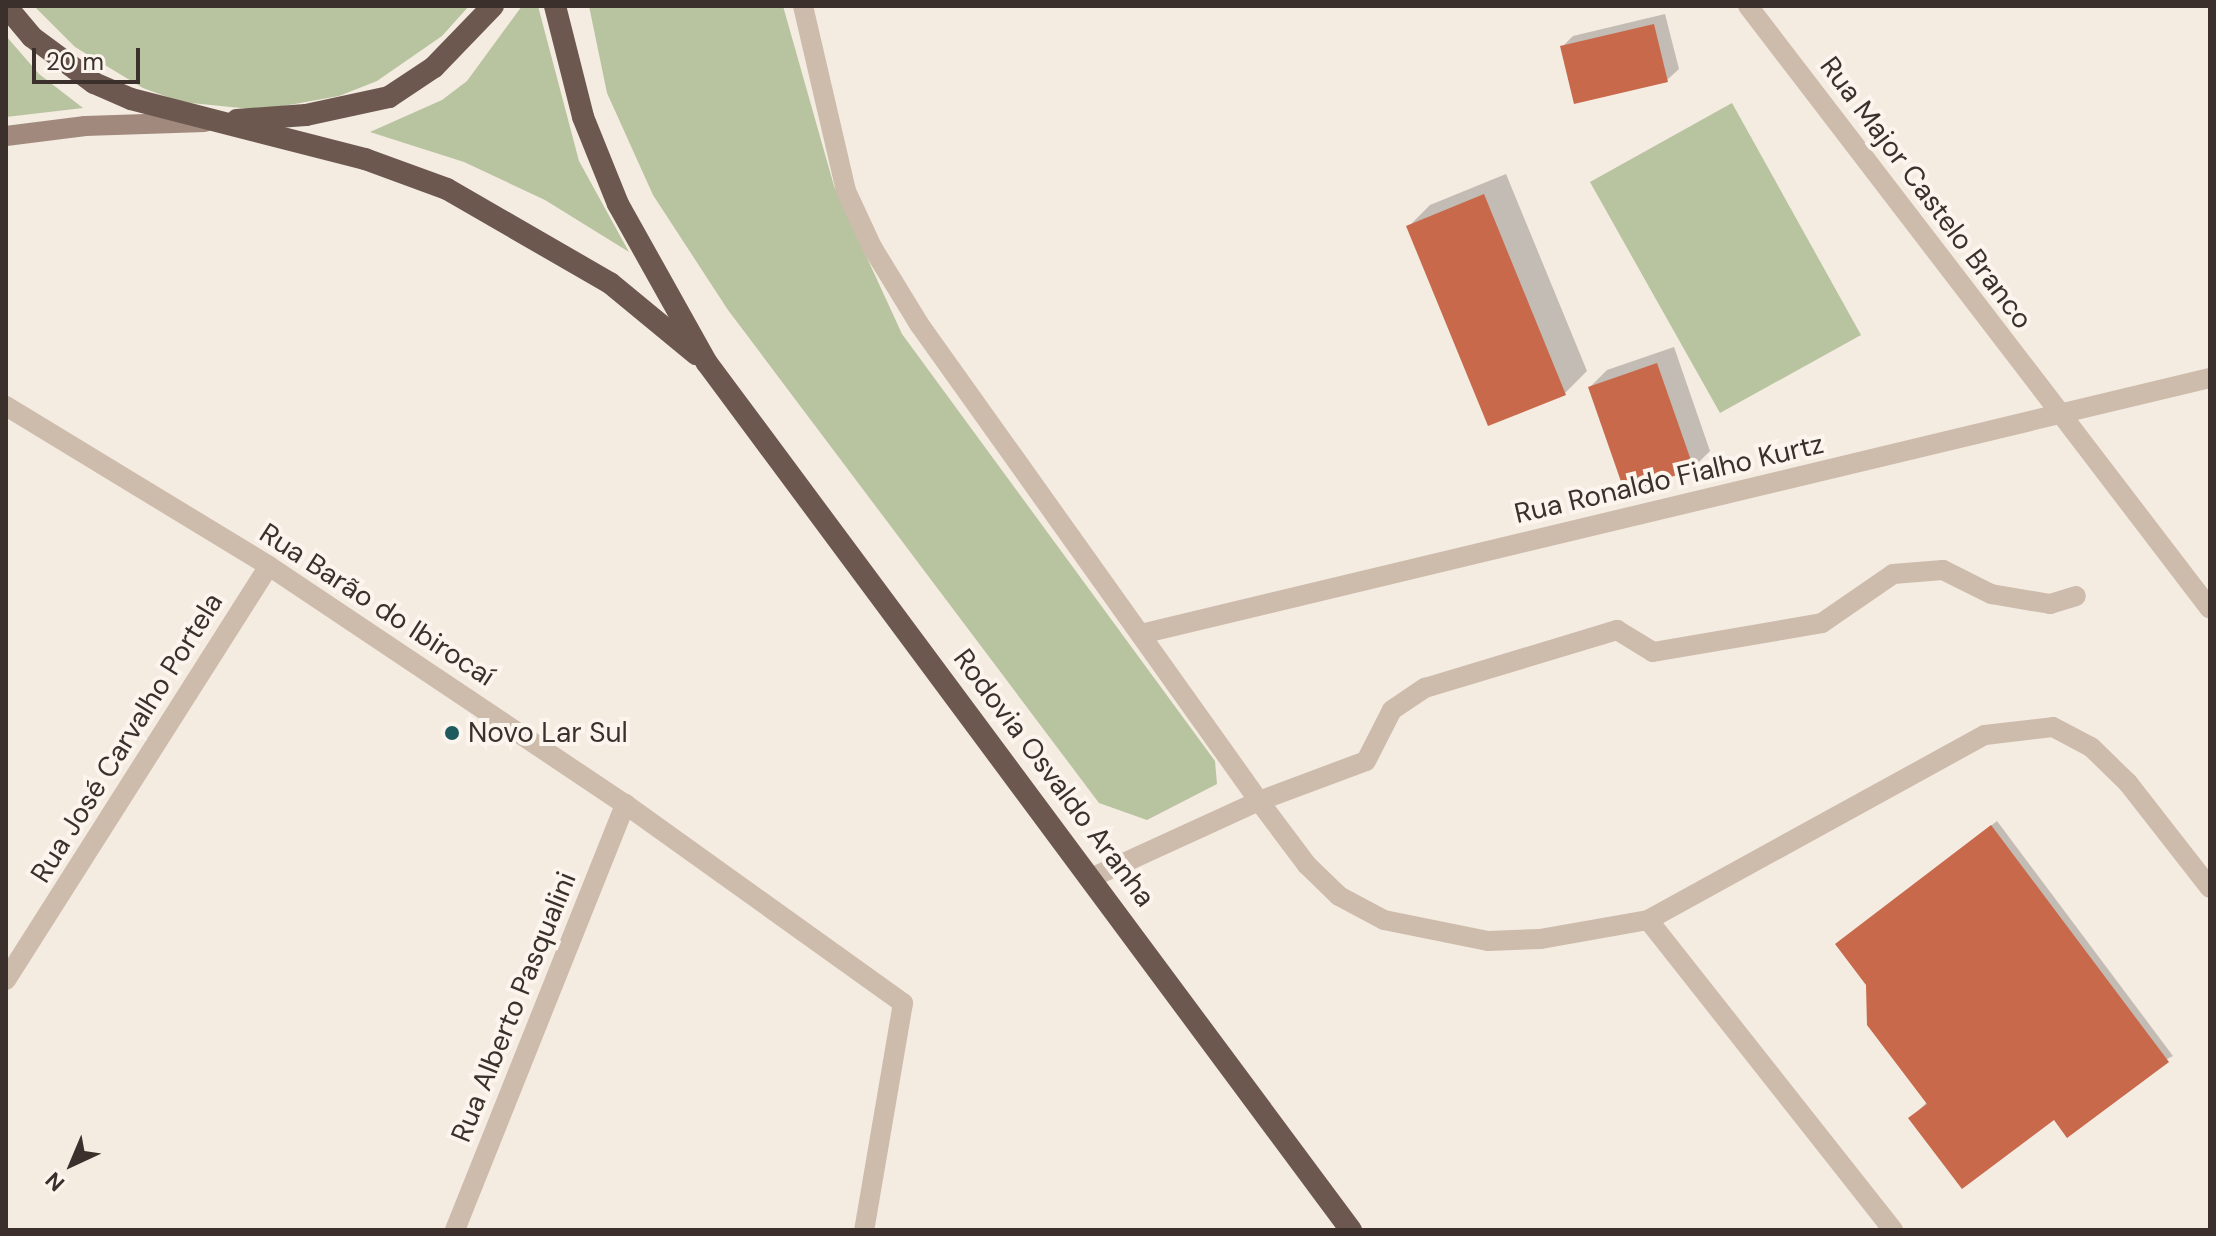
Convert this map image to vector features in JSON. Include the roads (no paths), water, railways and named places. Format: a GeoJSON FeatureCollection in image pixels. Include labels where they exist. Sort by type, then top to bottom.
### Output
{"type":"FeatureCollection","features":[{"type":"Feature","properties":{"kind":"highway"},"geometry":{"type":"LineString","coordinates":[[6,6],[32,37],[94,83],[131,99],[365,159],[447,189],[610,283],[707,363]]}},
{"type":"Feature","properties":{"kind":"highway"},"geometry":{"type":"LineString","coordinates":[[216,121],[306,115],[389,97],[434,67],[493,6]]}},
{"type":"Feature","properties":{"kind":"highway"},"geometry":{"type":"LineString","coordinates":[[555,6],[583,117],[618,204],[707,363]]}},
{"type":"Feature","properties":{"kind":"highway","name":"Rodovia Osvaldo Aranha"},"geometry":{"type":"LineString","coordinates":[[707,363],[1351,1230]]}},
{"type":"Feature","properties":{"kind":"main road"},"geometry":{"type":"LineString","coordinates":[[6,136],[85,126],[216,121]]}},
{"type":"Feature","properties":{"kind":"street"},"geometry":{"type":"LineString","coordinates":[[803,6],[846,191],[872,247],[919,324],[1259,801],[1307,865],[1339,896],[1384,920],[1488,941],[1540,939],[1648,920],[1985,735],[2053,727],[2091,747],[2128,783],[2210,888]]}},
{"type":"Feature","properties":{"kind":"street","name":"Rua Major Castelo Branco"},"geometry":{"type":"LineString","coordinates":[[1748,6],[2210,609]]}},
{"type":"Feature","properties":{"kind":"street","name":"Rua Ronaldo Fialho Kurtz"},"geometry":{"type":"LineString","coordinates":[[1141,634],[2210,378]]}},
{"type":"Feature","properties":{"kind":"street","name":"Rua Barão do Ibirocaí"},"geometry":{"type":"LineString","coordinates":[[6,406],[269,566],[625,804],[903,1003],[864,1230]]}},
{"type":"Feature","properties":{"kind":"street","name":"Rua José Carvalho Portela"},"geometry":{"type":"LineString","coordinates":[[6,980],[269,566]]}},
{"type":"Feature","properties":{"kind":"street"},"geometry":{"type":"LineString","coordinates":[[1091,878],[1259,801],[1366,761],[1392,710],[1425,688],[1617,630],[1653,652],[1822,623],[1893,574],[1943,570],[1991,594],[2050,604],[2076,596]]}},
{"type":"Feature","properties":{"kind":"street","name":"Rua Alberto Pasqualini"},"geometry":{"type":"LineString","coordinates":[[455,1230],[625,804]]}},
{"type":"Feature","properties":{"kind":"street"},"geometry":{"type":"LineString","coordinates":[[1648,920],[1893,1230]]}},
{"type":"Feature","properties":{"kind":"place","name":"Novo Lar Sul"},"geometry":{"type":"Point","coordinates":[452,733]}}]}
